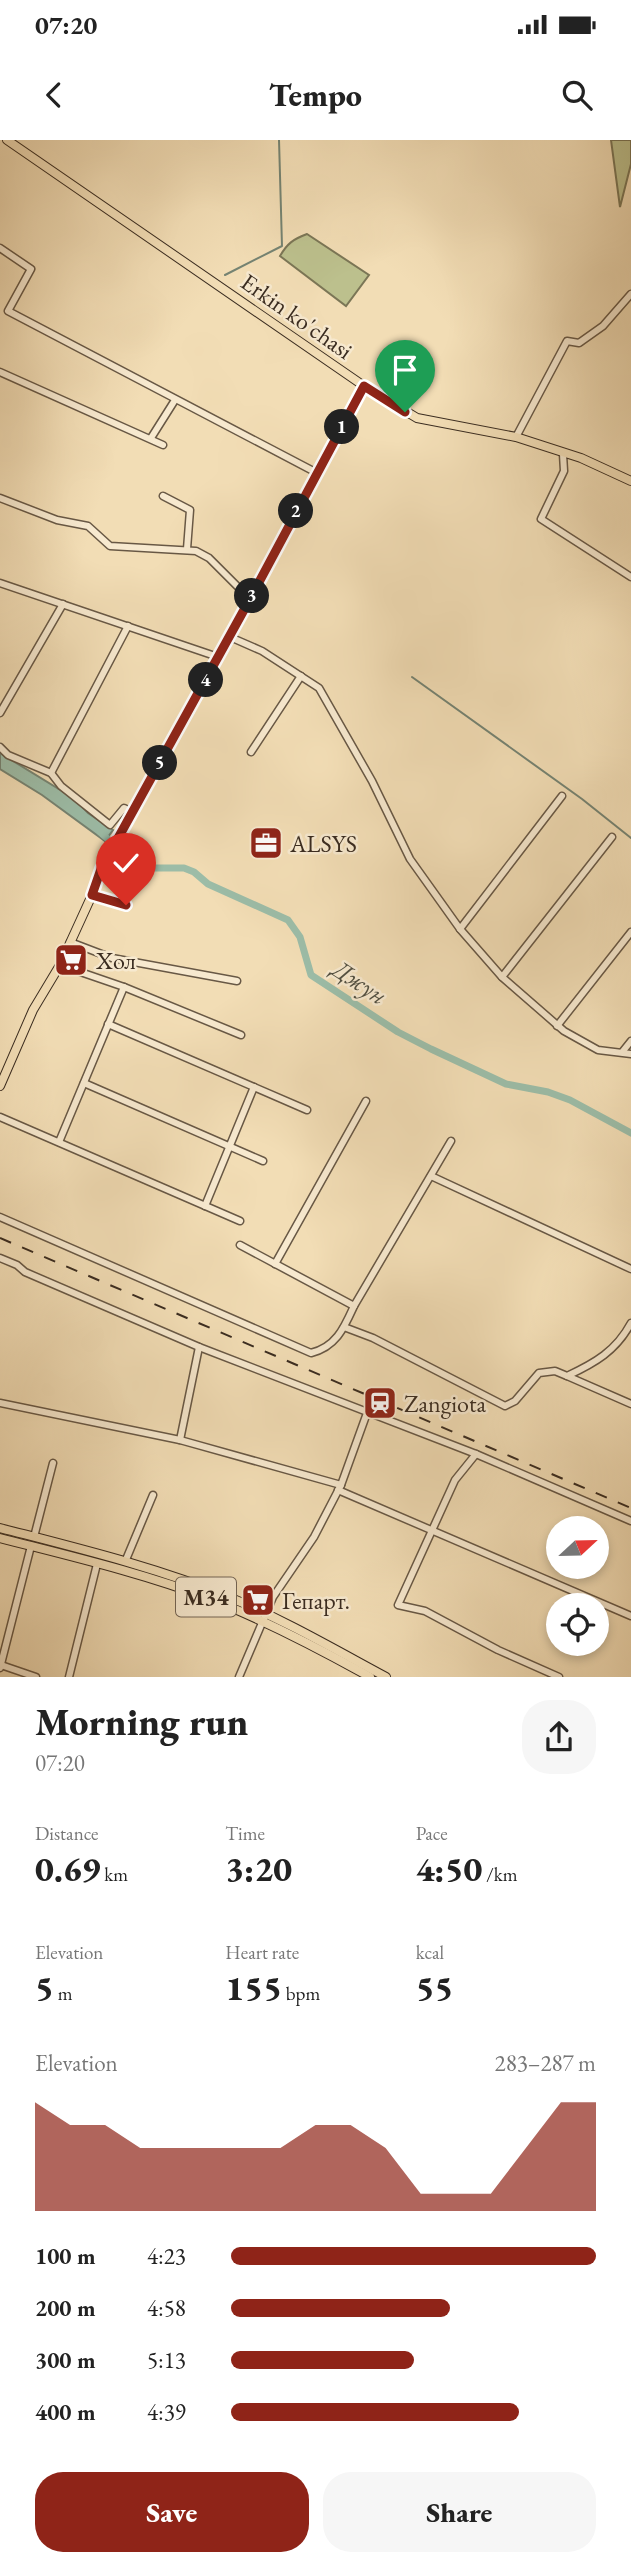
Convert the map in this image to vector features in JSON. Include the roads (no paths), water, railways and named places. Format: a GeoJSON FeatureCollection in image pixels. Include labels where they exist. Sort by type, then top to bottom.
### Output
{"type":"FeatureCollection","features":[{"type":"Feature","properties":{"kind":"main road","name":"Erkin ko'chasi"},"geometry":{"type":"LineString","coordinates":[[7,140],[364,386],[417,418],[516,437],[582,458],[631,481]]}},
{"type":"Feature","properties":{"kind":"main road"},"geometry":{"type":"LineString","coordinates":[[0,1086],[33,1010],[60,965],[101,869],[230,637],[364,386]]}},
{"type":"Feature","properties":{"kind":"main road","name":"M34"},"geometry":{"type":"LineString","coordinates":[[0,1528],[97,1564],[264,1617],[370,1677]]}},
{"type":"Feature","properties":{"kind":"main road","name":"M34"},"geometry":{"type":"LineString","coordinates":[[0,1538],[32,1541],[125,1562],[202,1587],[386,1677]]}},
{"type":"Feature","properties":{"kind":"street"},"geometry":{"type":"LineString","coordinates":[[0,248],[32,269],[8,311],[317,473]]}},
{"type":"Feature","properties":{"kind":"street"},"geometry":{"type":"LineString","coordinates":[[516,437],[567,341],[579,344],[603,326],[631,294]]}},
{"type":"Feature","properties":{"kind":"street"},"geometry":{"type":"LineString","coordinates":[[0,372],[163,445]]}},
{"type":"Feature","properties":{"kind":"street"},"geometry":{"type":"LineString","coordinates":[[151,438],[175,400]]}},
{"type":"Feature","properties":{"kind":"street"},"geometry":{"type":"LineString","coordinates":[[563,454],[564,471],[541,519],[631,578]]}},
{"type":"Feature","properties":{"kind":"street"},"geometry":{"type":"LineString","coordinates":[[163,496],[190,510],[187,550]]}},
{"type":"Feature","properties":{"kind":"street"},"geometry":{"type":"LineString","coordinates":[[0,498],[57,520],[88,526],[110,546],[187,550],[209,558],[250,599]]}},
{"type":"Feature","properties":{"kind":"street"},"geometry":{"type":"LineString","coordinates":[[0,583],[218,657]]}},
{"type":"Feature","properties":{"kind":"street"},"geometry":{"type":"LineString","coordinates":[[0,713],[63,604]]}},
{"type":"Feature","properties":{"kind":"street"},"geometry":{"type":"LineString","coordinates":[[51,772],[128,626]]}},
{"type":"Feature","properties":{"kind":"street"},"geometry":{"type":"LineString","coordinates":[[230,637],[262,651],[319,688],[372,780],[410,859],[460,929],[502,977],[557,1026],[598,1050],[631,1054]]}},
{"type":"Feature","properties":{"kind":"street"},"geometry":{"type":"LineString","coordinates":[[251,752],[301,676]]}},
{"type":"Feature","properties":{"kind":"street"},"geometry":{"type":"LineString","coordinates":[[0,747],[8,755],[51,772],[61,786],[110,825],[124,808],[132,812]]}},
{"type":"Feature","properties":{"kind":"street"},"geometry":{"type":"LineString","coordinates":[[460,929],[562,796]]}},
{"type":"Feature","properties":{"kind":"street"},"geometry":{"type":"LineString","coordinates":[[502,977],[612,837]]}},
{"type":"Feature","properties":{"kind":"street"},"geometry":{"type":"LineString","coordinates":[[92,895],[126,905]]}},
{"type":"Feature","properties":{"kind":"street"},"geometry":{"type":"LineString","coordinates":[[557,1026],[631,932]]}},
{"type":"Feature","properties":{"kind":"street"},"geometry":{"type":"LineString","coordinates":[[70,942],[112,958],[237,981]]}},
{"type":"Feature","properties":{"kind":"street"},"geometry":{"type":"LineString","coordinates":[[60,965],[124,987],[241,1035]]}},
{"type":"Feature","properties":{"kind":"street"},"geometry":{"type":"LineString","coordinates":[[59,1142],[124,987]]}},
{"type":"Feature","properties":{"kind":"street"},"geometry":{"type":"LineString","coordinates":[[108,1024],[307,1110]]}},
{"type":"Feature","properties":{"kind":"street"},"geometry":{"type":"LineString","coordinates":[[623,1051],[631,1041]]}},
{"type":"Feature","properties":{"kind":"street"},"geometry":{"type":"LineString","coordinates":[[84,1083],[263,1161]]}},
{"type":"Feature","properties":{"kind":"street"},"geometry":{"type":"LineString","coordinates":[[205,1206],[254,1087]]}},
{"type":"Feature","properties":{"kind":"street"},"geometry":{"type":"LineString","coordinates":[[275,1264],[366,1101]]}},
{"type":"Feature","properties":{"kind":"street"},"geometry":{"type":"LineString","coordinates":[[0,1117],[240,1221]]}},
{"type":"Feature","properties":{"kind":"street"},"geometry":{"type":"LineString","coordinates":[[0,1217],[311,1353],[326,1349],[344,1327],[451,1140]]}},
{"type":"Feature","properties":{"kind":"street"},"geometry":{"type":"LineString","coordinates":[[431,1176],[631,1269]]}},
{"type":"Feature","properties":{"kind":"street"},"geometry":{"type":"LineString","coordinates":[[240,1245],[354,1306]]}},
{"type":"Feature","properties":{"kind":"street"},"geometry":{"type":"LineString","coordinates":[[0,1258],[18,1265],[25,1272],[199,1347],[476,1454],[631,1521]]}},
{"type":"Feature","properties":{"kind":"street"},"geometry":{"type":"LineString","coordinates":[[567,1376],[604,1356],[622,1339],[631,1323]]}},
{"type":"Feature","properties":{"kind":"street"},"geometry":{"type":"LineString","coordinates":[[344,1327],[373,1338],[502,1405],[512,1403],[539,1373],[555,1371],[631,1405]]}},
{"type":"Feature","properties":{"kind":"street"},"geometry":{"type":"LineString","coordinates":[[180,1440],[199,1347]]}},
{"type":"Feature","properties":{"kind":"street"},"geometry":{"type":"LineString","coordinates":[[0,1403],[180,1440],[339,1488],[631,1616]]}},
{"type":"Feature","properties":{"kind":"street"},"geometry":{"type":"LineString","coordinates":[[239,1677],[273,1597],[314,1537],[339,1488],[367,1413]]}},
{"type":"Feature","properties":{"kind":"street"},"geometry":{"type":"LineString","coordinates":[[476,1454],[455,1480],[398,1605],[425,1611],[498,1650],[559,1677]]}},
{"type":"Feature","properties":{"kind":"street"},"geometry":{"type":"LineString","coordinates":[[36,1677],[0,1667],[53,1463]]}},
{"type":"Feature","properties":{"kind":"street"},"geometry":{"type":"LineString","coordinates":[[125,1562],[153,1495]]}},
{"type":"Feature","properties":{"kind":"street"},"geometry":{"type":"LineString","coordinates":[[69,1677],[97,1564]]}},
{"type":"Feature","properties":{"kind":"waterway"},"geometry":{"type":"LineString","coordinates":[[225,275],[282,246],[279,140]]}},
{"type":"Feature","properties":{"kind":"waterway"},"geometry":{"type":"LineString","coordinates":[[412,677],[582,799],[631,838]]}},
{"type":"Feature","properties":{"kind":"waterway","name":"Джун"},"geometry":{"type":"LineString","coordinates":[[100,832],[130,859],[148,868],[184,868],[194,872],[208,884],[288,920],[300,937],[311,975],[398,1032],[506,1084],[548,1092],[570,1100],[631,1133]]}},
{"type":"Feature","properties":{"kind":"railway"},"geometry":{"type":"LineString","coordinates":[[0,1238],[631,1508]]}},
{"type":"Feature","properties":{"kind":"place","name":"ALSYS"},"geometry":{"type":"Point","coordinates":[266,843]}},
{"type":"Feature","properties":{"kind":"place","name":"Хол"},"geometry":{"type":"Point","coordinates":[71,960]}},
{"type":"Feature","properties":{"kind":"place","name":"Zangiota"},"geometry":{"type":"Point","coordinates":[380,1403]}},
{"type":"Feature","properties":{"kind":"place","name":"Гепарт."},"geometry":{"type":"Point","coordinates":[258,1600]}}]}
